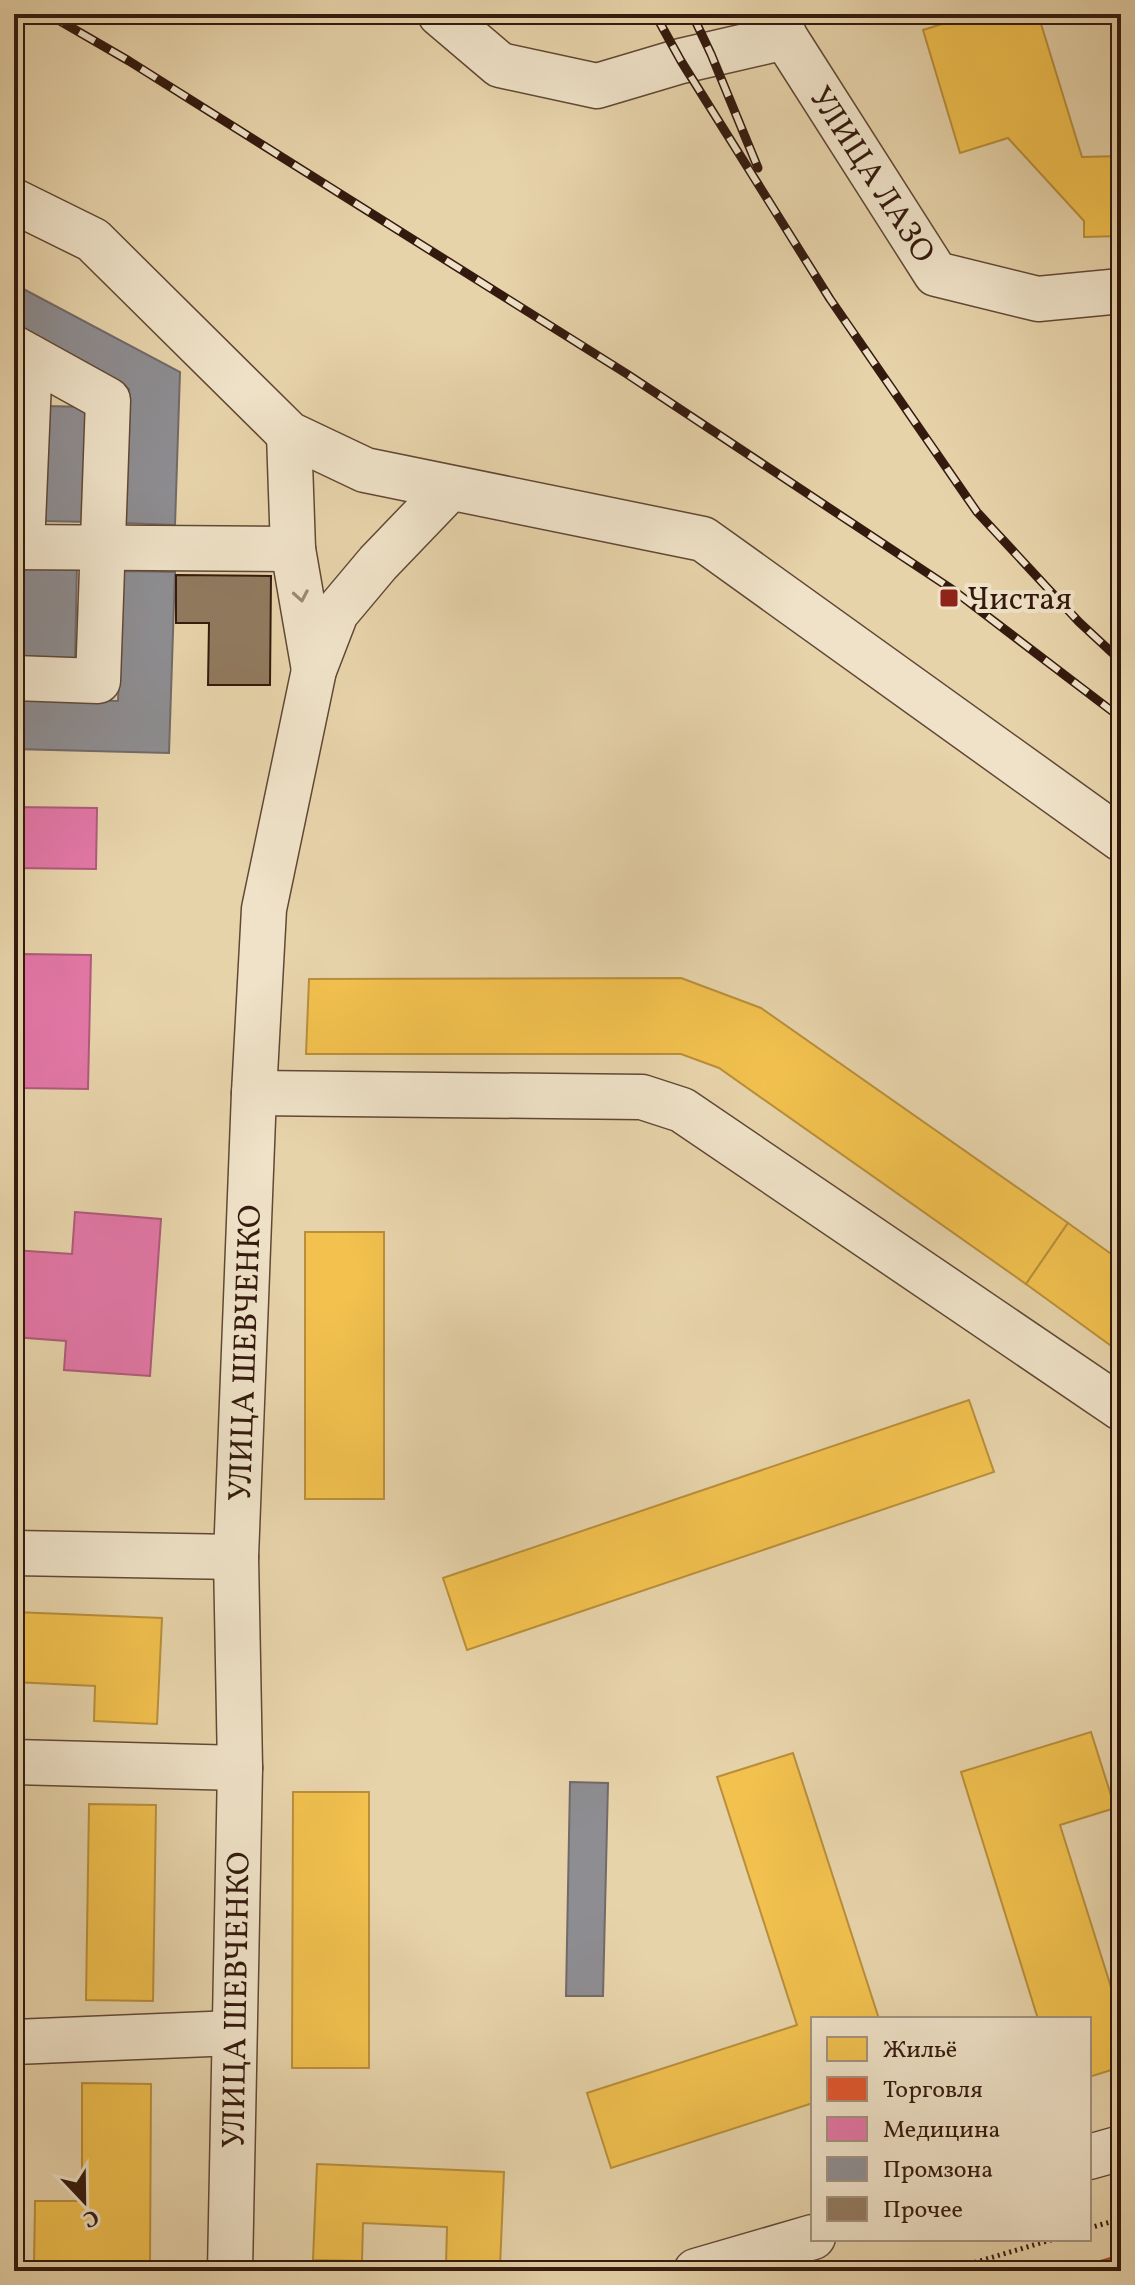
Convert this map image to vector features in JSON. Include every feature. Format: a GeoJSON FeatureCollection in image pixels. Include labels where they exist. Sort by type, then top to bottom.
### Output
{"type":"FeatureCollection","features":[{"type":"Feature","properties":{"kind":"street","name":"УЛИЦА ЛАЗО"},"geometry":{"type":"LineString","coordinates":[[440,14],[500,65],[597,86],[781,26],[936,274],[1038,299],[1121,291]]}},
{"type":"Feature","properties":{"kind":"street"},"geometry":{"type":"LineString","coordinates":[[14,201],[93,240],[289,434],[365,470],[703,539],[1121,839]]}},
{"type":"Feature","properties":{"kind":"street"},"geometry":{"type":"LineString","coordinates":[[14,678],[98,681],[102,548],[108,400],[22,352],[18,547],[102,548],[293,549]]}},
{"type":"Feature","properties":{"kind":"street"},"geometry":{"type":"LineString","coordinates":[[289,434],[293,549],[314,670]]}},
{"type":"Feature","properties":{"kind":"street","name":"УЛИЦА ШЕВЧЕНКО"},"geometry":{"type":"LineString","coordinates":[[230,2271],[240,1768],[236,1557],[264,909],[314,670],[336,613],[378,563],[450,488]]}},
{"type":"Feature","properties":{"kind":"street"},"geometry":{"type":"LineString","coordinates":[[254,1093],[642,1097],[682,1110],[1121,1408]]}},
{"type":"Feature","properties":{"kind":"street"},"geometry":{"type":"LineString","coordinates":[[14,1553],[236,1557]]}},
{"type":"Feature","properties":{"kind":"street"},"geometry":{"type":"LineString","coordinates":[[14,1762],[240,1768]]}},
{"type":"Feature","properties":{"kind":"street"},"geometry":{"type":"LineString","coordinates":[[14,2042],[234,2033]]}},
{"type":"Feature","properties":{"kind":"street"},"geometry":{"type":"LineString","coordinates":[[1091,2156],[1121,2148]]}},
{"type":"Feature","properties":{"kind":"street"},"geometry":{"type":"LineString","coordinates":[[696,2271],[811,2238]]}},
{"type":"Feature","properties":{"kind":"path"},"geometry":{"type":"LineString","coordinates":[[1091,2227],[1121,2219]]}},
{"type":"Feature","properties":{"kind":"path"},"geometry":{"type":"LineString","coordinates":[[946,2271],[1047,2241]]}},
{"type":"Feature","properties":{"kind":"building: Жильё"},"geometry":{"type":"Polygon","coordinates":[[[974,14],[1038,14],[1082,157],[1121,156],[1121,236],[1084,237],[1084,221],[1008,138],[960,153],[923,30],[974,14]]]}},
{"type":"Feature","properties":{"kind":"building: Жильё"},"geometry":{"type":"Polygon","coordinates":[[[681,978],[761,1008],[1068,1223],[1026,1284],[719,1068],[681,1054],[306,1054],[309,979],[681,978]]]}},
{"type":"Feature","properties":{"kind":"building: Жильё"},"geometry":{"type":"Polygon","coordinates":[[[1068,1223],[1121,1261],[1121,1353],[1026,1284],[1068,1223]]]}},
{"type":"Feature","properties":{"kind":"building: Жильё"},"geometry":{"type":"Polygon","coordinates":[[[305,1232],[384,1232],[384,1499],[305,1499],[305,1232]]]}},
{"type":"Feature","properties":{"kind":"building: Жильё"},"geometry":{"type":"Polygon","coordinates":[[[969,1400],[994,1472],[467,1650],[443,1578],[969,1400]]]}},
{"type":"Feature","properties":{"kind":"building: Жильё"},"geometry":{"type":"Polygon","coordinates":[[[14,1612],[162,1618],[157,1724],[94,1721],[95,1686],[14,1682],[14,1612]]]}},
{"type":"Feature","properties":{"kind":"building: Жильё"},"geometry":{"type":"Polygon","coordinates":[[[1091,1732],[1115,1808],[1060,1825],[1111,1987],[1121,1984],[1121,2067],[1091,2076],[1091,2017],[1037,2017],[961,1772],[1091,1732]]]}},
{"type":"Feature","properties":{"kind":"building: Жильё"},"geometry":{"type":"Polygon","coordinates":[[[793,1753],[878,2017],[811,2017],[811,2104],[611,2168],[587,2093],[797,2025],[717,1777],[793,1753]]]}},
{"type":"Feature","properties":{"kind":"building: Жильё"},"geometry":{"type":"Polygon","coordinates":[[[293,1792],[369,1792],[369,2068],[292,2068],[293,1792]]]}},
{"type":"Feature","properties":{"kind":"building: Жильё"},"geometry":{"type":"Polygon","coordinates":[[[89,1804],[156,1805],[153,2001],[86,2000],[89,1804]]]}},
{"type":"Feature","properties":{"kind":"building: Жильё"},"geometry":{"type":"Polygon","coordinates":[[[82,2083],[151,2084],[150,2266],[34,2265],[35,2201],[82,2201],[82,2083]]]}},
{"type":"Feature","properties":{"kind":"building: Жильё"},"geometry":{"type":"Polygon","coordinates":[[[317,2164],[504,2172],[500,2267],[446,2265],[447,2227],[363,2223],[362,2261],[313,2260],[317,2164]]]}},
{"type":"Feature","properties":{"kind":"building: Торговля"},"geometry":{"type":"Polygon","coordinates":[[[1121,2255],[1121,2271],[1080,2271],[1079,2267],[1121,2255]]]}},
{"type":"Feature","properties":{"kind":"building: Медицина"},"geometry":{"type":"Polygon","coordinates":[[[14,807],[97,808],[96,869],[14,868],[14,807]]]}},
{"type":"Feature","properties":{"kind":"building: Медицина"},"geometry":{"type":"Polygon","coordinates":[[[23,954],[91,955],[88,1089],[20,1088],[23,954]]]}},
{"type":"Feature","properties":{"kind":"building: Медицина"},"geometry":{"type":"Polygon","coordinates":[[[75,1212],[161,1219],[150,1376],[64,1370],[66,1341],[14,1337],[14,1250],[72,1254],[75,1212]]]}},
{"type":"Feature","properties":{"kind":"building: Промзона"},"geometry":{"type":"Polygon","coordinates":[[[14,284],[180,372],[175,525],[124,523],[129,389],[14,329],[14,284]]]}},
{"type":"Feature","properties":{"kind":"building: Промзона"},"geometry":{"type":"Polygon","coordinates":[[[43,406],[93,407],[90,522],[40,521],[43,406]]]}},
{"type":"Feature","properties":{"kind":"building: Промзона"},"geometry":{"type":"Polygon","coordinates":[[[14,563],[77,564],[75,660],[14,659],[14,563]]]}},
{"type":"Feature","properties":{"kind":"building: Промзона"},"geometry":{"type":"Polygon","coordinates":[[[123,571],[175,572],[169,753],[14,749],[14,698],[118,701],[123,571]]]}},
{"type":"Feature","properties":{"kind":"building: Промзона"},"geometry":{"type":"Polygon","coordinates":[[[570,1782],[608,1783],[603,1996],[566,1996],[570,1782]]]}},
{"type":"Feature","properties":{"kind":"building: Прочее"},"geometry":{"type":"Polygon","coordinates":[[[176,575],[271,576],[270,685],[208,685],[209,623],[176,623],[176,575]]]}},
{"type":"Feature","properties":{"kind":"railway"},"geometry":{"type":"LineString","coordinates":[[48,14],[129,61],[627,374],[953,590],[1121,718]]}},
{"type":"Feature","properties":{"kind":"railway"},"geometry":{"type":"LineString","coordinates":[[655,14],[681,61],[830,299],[977,512],[1079,622],[1121,661]]}},
{"type":"Feature","properties":{"kind":"railway"},"geometry":{"type":"LineString","coordinates":[[692,14],[758,168]]}},
{"type":"Feature","properties":{"kind":"place","name":"Чистая"},"geometry":{"type":"Point","coordinates":[949,598]}}]}
